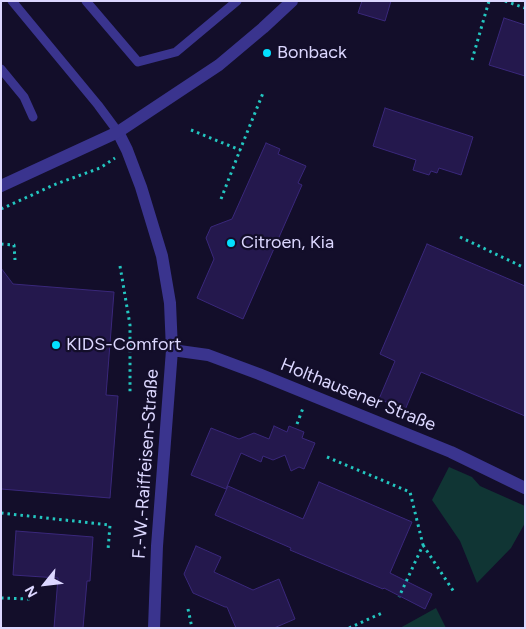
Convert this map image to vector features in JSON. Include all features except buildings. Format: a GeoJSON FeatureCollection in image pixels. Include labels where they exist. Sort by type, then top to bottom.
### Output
{"type":"FeatureCollection","features":[{"type":"Feature","properties":{"kind":"street"},"geometry":{"type":"LineString","coordinates":[[1,186],[118,132],[220,65],[292,1]]}},
{"type":"Feature","properties":{"kind":"street","name":"F.-W.-Raiffeisen-Straße"},"geometry":{"type":"LineString","coordinates":[[118,132],[141,187],[162,256],[170,303],[172,350],[157,546],[154,628]]}},
{"type":"Feature","properties":{"kind":"street","name":"Holthausener Straße"},"geometry":{"type":"LineString","coordinates":[[172,350],[208,355],[260,374],[451,452],[525,488]]}},
{"type":"Feature","properties":{"kind":"lane"},"geometry":{"type":"LineString","coordinates":[[12,1],[98,104],[118,132]]}},
{"type":"Feature","properties":{"kind":"lane"},"geometry":{"type":"LineString","coordinates":[[86,1],[138,62],[176,52],[237,1]]}},
{"type":"Feature","properties":{"kind":"lane"},"geometry":{"type":"LineString","coordinates":[[1,69],[24,96],[33,117]]}},
{"type":"Feature","properties":{"kind":"path"},"geometry":{"type":"LineString","coordinates":[[472,60],[489,1]]}},
{"type":"Feature","properties":{"kind":"path"},"geometry":{"type":"LineString","coordinates":[[504,1],[525,8]]}},
{"type":"Feature","properties":{"kind":"path"},"geometry":{"type":"LineString","coordinates":[[221,199],[263,93]]}},
{"type":"Feature","properties":{"kind":"path"},"geometry":{"type":"LineString","coordinates":[[191,130],[240,150]]}},
{"type":"Feature","properties":{"kind":"path"},"geometry":{"type":"LineString","coordinates":[[1,208],[56,184],[100,168],[127,150]]}},
{"type":"Feature","properties":{"kind":"path"},"geometry":{"type":"LineString","coordinates":[[460,237],[525,268]]}},
{"type":"Feature","properties":{"kind":"path"},"geometry":{"type":"LineString","coordinates":[[1,244],[14,245],[15,260]]}},
{"type":"Feature","properties":{"kind":"path"},"geometry":{"type":"LineString","coordinates":[[120,266],[130,325],[130,395]]}},
{"type":"Feature","properties":{"kind":"path"},"geometry":{"type":"LineString","coordinates":[[327,457],[410,492],[423,545],[454,592]]}},
{"type":"Feature","properties":{"kind":"path"},"geometry":{"type":"LineString","coordinates":[[1,513],[110,526],[108,550]]}},
{"type":"Feature","properties":{"kind":"path"},"geometry":{"type":"LineString","coordinates":[[399,597],[423,545]]}},
{"type":"Feature","properties":{"kind":"path"},"geometry":{"type":"LineString","coordinates":[[1,598],[30,599]]}},
{"type":"Feature","properties":{"kind":"path"},"geometry":{"type":"LineString","coordinates":[[188,609],[192,628]]}},
{"type":"Feature","properties":{"kind":"path"},"geometry":{"type":"LineString","coordinates":[[349,628],[382,612]]}},
{"type":"Feature","properties":{"kind":"green space"},"geometry":{"type":"Polygon","coordinates":[[[449,467],[472,477],[480,486],[525,506],[525,523],[511,548],[477,583],[460,541],[432,500],[449,467]]]}},
{"type":"Feature","properties":{"kind":"green space"},"geometry":{"type":"Polygon","coordinates":[[[436,608],[446,628],[400,628],[436,608]]]}},
{"type":"Feature","properties":{"kind":"place","name":"Bonback"},"geometry":{"type":"Point","coordinates":[267,53]}},
{"type":"Feature","properties":{"kind":"place","name":"Citroen, Kia"},"geometry":{"type":"Point","coordinates":[231,243]}},
{"type":"Feature","properties":{"kind":"place","name":"KIDS-Comfort"},"geometry":{"type":"Point","coordinates":[56,345]}}]}
